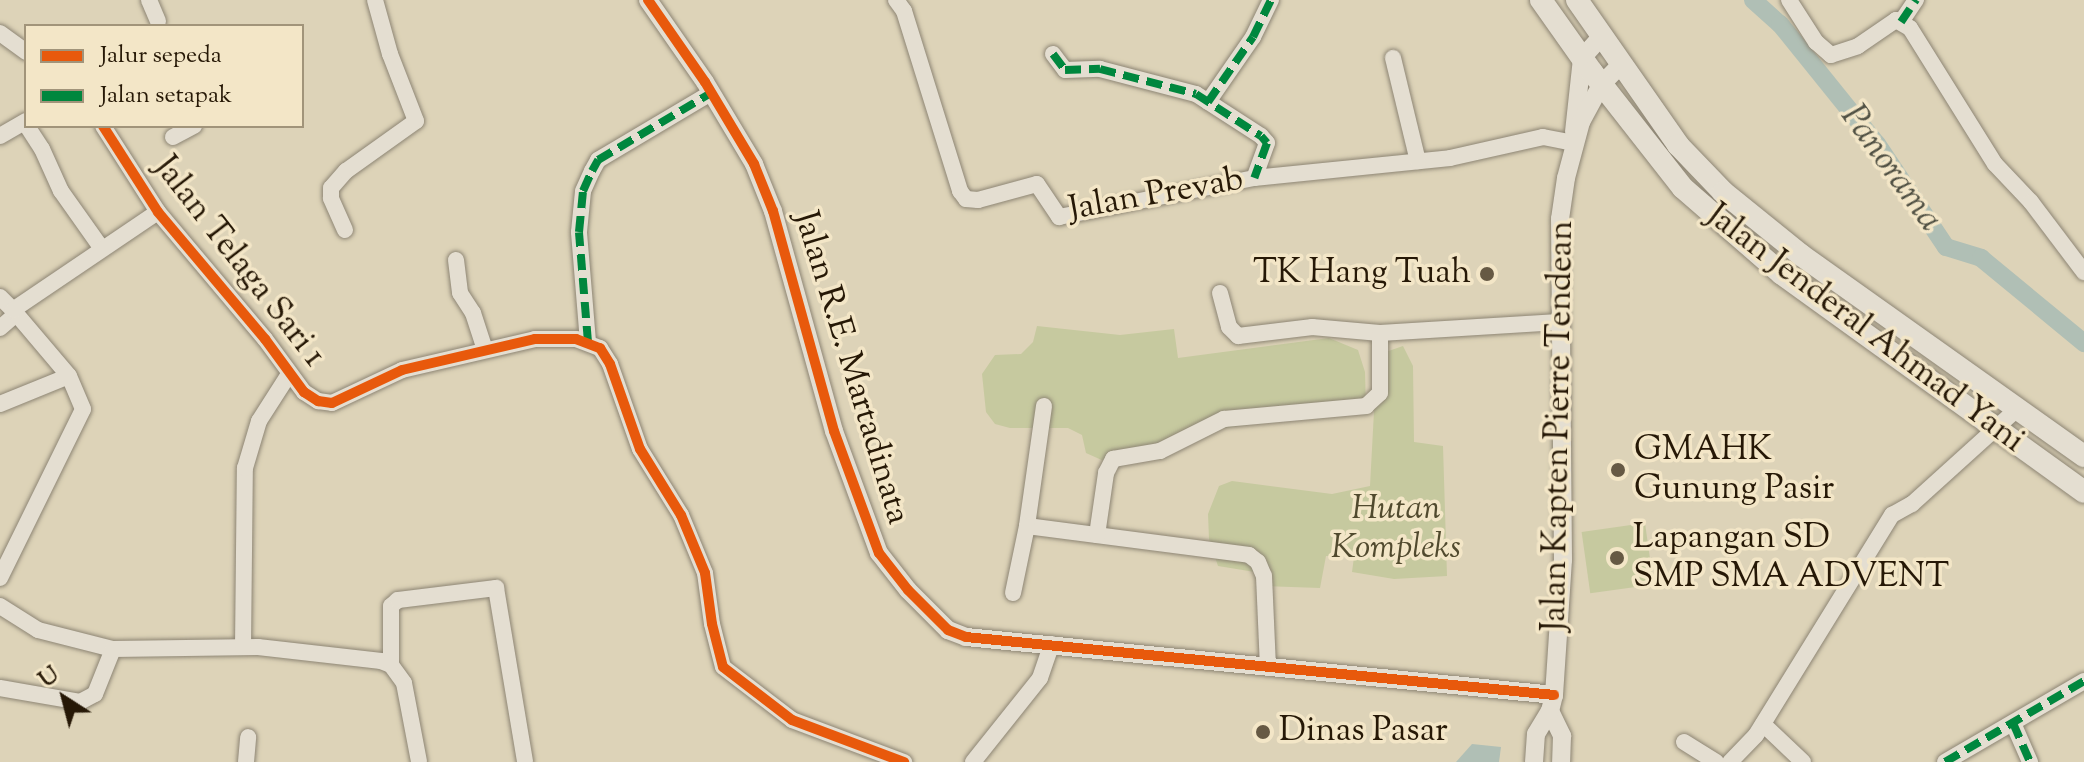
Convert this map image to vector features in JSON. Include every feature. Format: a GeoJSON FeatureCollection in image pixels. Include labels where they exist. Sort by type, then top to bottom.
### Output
{"type":"FeatureCollection","features":[{"type":"Feature","properties":{"kind":"main road","name":"Jalan Jenderal Ahmad Yani"},"geometry":{"type":"LineString","coordinates":[[1541,0],[1601,85],[1683,188],[1782,274],[1993,430],[2084,492]]}},
{"type":"Feature","properties":{"kind":"main road","name":"Jalan Jenderal Ahmad Yani"},"geometry":{"type":"LineString","coordinates":[[1577,0],[1678,145],[1723,192],[1801,255],[2084,456]]}},
{"type":"Feature","properties":{"kind":"street"},"geometry":{"type":"LineString","coordinates":[[149,0],[157,24]]}},
{"type":"Feature","properties":{"kind":"street"},"geometry":{"type":"LineString","coordinates":[[345,230],[331,198],[331,188],[346,171],[416,121],[390,54],[375,0]]}},
{"type":"Feature","properties":{"kind":"street","name":"Jalan R.E. Martadinata"},"geometry":{"type":"LineString","coordinates":[[648,0],[711,93],[754,164],[773,211],[834,431],[879,553],[931,616],[957,635],[1268,666],[1552,703]]}},
{"type":"Feature","properties":{"kind":"street","name":"Jalan Prevab"},"geometry":{"type":"LineString","coordinates":[[896,0],[904,11],[960,191],[966,199],[978,200],[1037,184],[1059,217],[1254,178],[1418,161],[1543,137],[1574,143]]}},
{"type":"Feature","properties":{"kind":"street"},"geometry":{"type":"LineString","coordinates":[[1208,102],[1253,37],[1271,0]]}},
{"type":"Feature","properties":{"kind":"street"},"geometry":{"type":"LineString","coordinates":[[1789,0],[1816,42],[1831,55],[1858,46],[1884,26],[1901,22],[1916,0]]}},
{"type":"Feature","properties":{"kind":"street"},"geometry":{"type":"LineString","coordinates":[[1901,22],[1910,28],[1995,164],[2031,202],[2084,272]]}},
{"type":"Feature","properties":{"kind":"street"},"geometry":{"type":"LineString","coordinates":[[0,33],[24,51]]}},
{"type":"Feature","properties":{"kind":"street"},"geometry":{"type":"LineString","coordinates":[[1582,58],[1602,36]]}},
{"type":"Feature","properties":{"kind":"street"},"geometry":{"type":"LineString","coordinates":[[1053,54],[1065,70],[1100,69],[1187,90],[1208,102],[1267,143],[1254,178]]}},
{"type":"Feature","properties":{"kind":"street"},"geometry":{"type":"LineString","coordinates":[[1393,58],[1418,161]]}},
{"type":"Feature","properties":{"kind":"street","name":"Jalan Kapten Pierre Tendean"},"geometry":{"type":"LineString","coordinates":[[1561,762],[1562,736],[1552,703],[1563,560],[1560,219],[1574,143],[1575,97],[1582,58]]}},
{"type":"Feature","properties":{"kind":"street","name":"Jalan Kapten Pierre Tendean"},"geometry":{"type":"LineString","coordinates":[[1574,143],[1601,85],[1622,63]]}},
{"type":"Feature","properties":{"kind":"street"},"geometry":{"type":"LineString","coordinates":[[711,93],[598,160],[592,171],[583,191],[579,232],[588,342],[600,348],[610,364],[640,449],[681,515],[705,573],[712,624],[723,667],[792,720],[904,762]]}},
{"type":"Feature","properties":{"kind":"street"},"geometry":{"type":"LineString","coordinates":[[0,136],[24,124]]}},
{"type":"Feature","properties":{"kind":"street"},"geometry":{"type":"LineString","coordinates":[[29,128],[61,191],[102,249]]}},
{"type":"Feature","properties":{"kind":"street","name":"Jalan Telaga Sari 1"},"geometry":{"type":"LineString","coordinates":[[104,128],[158,212],[265,339],[304,392],[332,403],[402,370],[485,350],[535,339],[588,342]]}},
{"type":"Feature","properties":{"kind":"street"},"geometry":{"type":"LineString","coordinates":[[173,137],[190,128]]}},
{"type":"Feature","properties":{"kind":"street"},"geometry":{"type":"LineString","coordinates":[[0,328],[15,312],[158,212]]}},
{"type":"Feature","properties":{"kind":"street"},"geometry":{"type":"LineString","coordinates":[[456,260],[460,293],[473,313],[485,350]]}},
{"type":"Feature","properties":{"kind":"street"},"geometry":{"type":"LineString","coordinates":[[1220,293],[1229,327],[1238,336],[1312,327],[1380,333],[1559,322]]}},
{"type":"Feature","properties":{"kind":"street"},"geometry":{"type":"LineString","coordinates":[[0,297],[69,376],[83,409],[0,578]]}},
{"type":"Feature","properties":{"kind":"street"},"geometry":{"type":"LineString","coordinates":[[1097,535],[1106,473],[1113,459],[1160,451],[1224,419],[1366,406],[1380,393],[1380,333]]}},
{"type":"Feature","properties":{"kind":"street"},"geometry":{"type":"LineString","coordinates":[[243,647],[245,468],[259,421],[289,374]]}},
{"type":"Feature","properties":{"kind":"street"},"geometry":{"type":"LineString","coordinates":[[0,404],[69,376]]}},
{"type":"Feature","properties":{"kind":"street"},"geometry":{"type":"LineString","coordinates":[[1013,593],[1027,526],[1044,406]]}},
{"type":"Feature","properties":{"kind":"street"},"geometry":{"type":"LineString","coordinates":[[1730,762],[1763,724],[1892,515],[1912,504],[2017,409]]}},
{"type":"Feature","properties":{"kind":"street"},"geometry":{"type":"LineString","coordinates":[[1027,526],[1243,553],[1255,559],[1264,576],[1268,666]]}},
{"type":"Feature","properties":{"kind":"street"},"geometry":{"type":"LineString","coordinates":[[419,762],[404,683],[391,665],[391,606],[398,600],[496,588],[525,762]]}},
{"type":"Feature","properties":{"kind":"street"},"geometry":{"type":"LineString","coordinates":[[0,606],[38,630],[113,649],[243,647],[316,652],[391,665]]}},
{"type":"Feature","properties":{"kind":"street"},"geometry":{"type":"LineString","coordinates":[[973,762],[1040,678],[1052,644]]}},
{"type":"Feature","properties":{"kind":"street"},"geometry":{"type":"LineString","coordinates":[[0,688],[80,702],[95,694],[113,649]]}},
{"type":"Feature","properties":{"kind":"street"},"geometry":{"type":"LineString","coordinates":[[1945,762],[2084,681]]}},
{"type":"Feature","properties":{"kind":"street","name":"Jalan Kapten Pierre Tendean"},"geometry":{"type":"LineString","coordinates":[[1534,762],[1536,734],[1552,703]]}},
{"type":"Feature","properties":{"kind":"street"},"geometry":{"type":"LineString","coordinates":[[2013,723],[2030,762]]}},
{"type":"Feature","properties":{"kind":"street"},"geometry":{"type":"LineString","coordinates":[[1763,724],[1803,762]]}},
{"type":"Feature","properties":{"kind":"street"},"geometry":{"type":"LineString","coordinates":[[246,762],[248,737]]}},
{"type":"Feature","properties":{"kind":"street"},"geometry":{"type":"LineString","coordinates":[[1684,742],[1716,762]]}},
{"type":"Feature","properties":{"kind":"green space","name":"Hutan Kompleks"},"geometry":{"type":"Polygon","coordinates":[[[1037,326],[1120,335],[1174,329],[1178,358],[1329,338],[1358,350],[1365,372],[1366,409],[1195,432],[1106,462],[1086,453],[1082,435],[1068,428],[1010,428],[995,424],[986,412],[982,374],[995,355],[1021,354],[1033,342],[1037,326]]]}},
{"type":"Feature","properties":{"kind":"green space","name":"Hutan Kompleks"},"geometry":{"type":"Polygon","coordinates":[[[1403,346],[1413,366],[1414,442],[1443,446],[1447,576],[1394,579],[1352,572],[1354,557],[1326,556],[1320,588],[1265,586],[1255,572],[1218,566],[1209,539],[1208,514],[1219,486],[1232,481],[1332,494],[1370,486],[1377,355],[1403,346]]]}},
{"type":"Feature","properties":{"kind":"green space","name":"Lapangan SD SMP SMA ADVENT"},"geometry":{"type":"Polygon","coordinates":[[[1645,523],[1654,584],[1590,593],[1582,532],[1645,523]]]}},
{"type":"Feature","properties":{"kind":"shaded area"},"geometry":{"type":"Polygon","coordinates":[[[1472,744],[1501,747],[1499,762],[1456,762],[1472,744]]]}},
{"type":"Feature","properties":{"kind":"waterway","name":"Panorama"},"geometry":{"type":"LineString","coordinates":[[1753,0],[1780,24],[1877,144],[1946,247],[1981,258],[2084,343]]}},
{"type":"Feature","properties":{"kind":"marked path"},"geometry":{"type":"LineString","coordinates":[[1208,102],[1253,37],[1271,0]]}},
{"type":"Feature","properties":{"kind":"marked path"},"geometry":{"type":"LineString","coordinates":[[1901,22],[1916,0]]}},
{"type":"Feature","properties":{"kind":"marked path"},"geometry":{"type":"LineString","coordinates":[[1053,54],[1065,70],[1100,69],[1196,94],[1267,143],[1254,178]]}},
{"type":"Feature","properties":{"kind":"marked path"},"geometry":{"type":"LineString","coordinates":[[588,342],[579,232],[583,191],[592,171],[598,160],[711,93]]}},
{"type":"Feature","properties":{"kind":"marked path"},"geometry":{"type":"LineString","coordinates":[[1945,762],[2084,681]]}},
{"type":"Feature","properties":{"kind":"marked path"},"geometry":{"type":"LineString","coordinates":[[2013,723],[2030,762]]}},
{"type":"Feature","properties":{"kind":"cycle path"},"geometry":{"type":"LineString","coordinates":[[648,0],[705,82],[754,164],[773,211],[834,431],[879,553],[908,590],[948,630],[966,637],[1554,695]]}},
{"type":"Feature","properties":{"kind":"cycle path"},"geometry":{"type":"LineString","coordinates":[[104,128],[158,212],[265,339],[304,392],[318,401],[332,403],[402,370],[535,339],[576,339],[600,348],[610,364],[640,449],[681,515],[705,573],[712,624],[723,667],[792,720],[904,762]]}},
{"type":"Feature","properties":{"kind":"place","name":"TK Hang Tuah"},"geometry":{"type":"Point","coordinates":[1487,274]}},
{"type":"Feature","properties":{"kind":"place","name":"GMAHK Gunung Pasir"},"geometry":{"type":"Point","coordinates":[1618,470]}},
{"type":"Feature","properties":{"kind":"place","name":"Lapangan SD SMP SMA ADVENT"},"geometry":{"type":"Point","coordinates":[1617,558]}},
{"type":"Feature","properties":{"kind":"place","name":"Dinas Pasar"},"geometry":{"type":"Point","coordinates":[1263,732]}}]}
